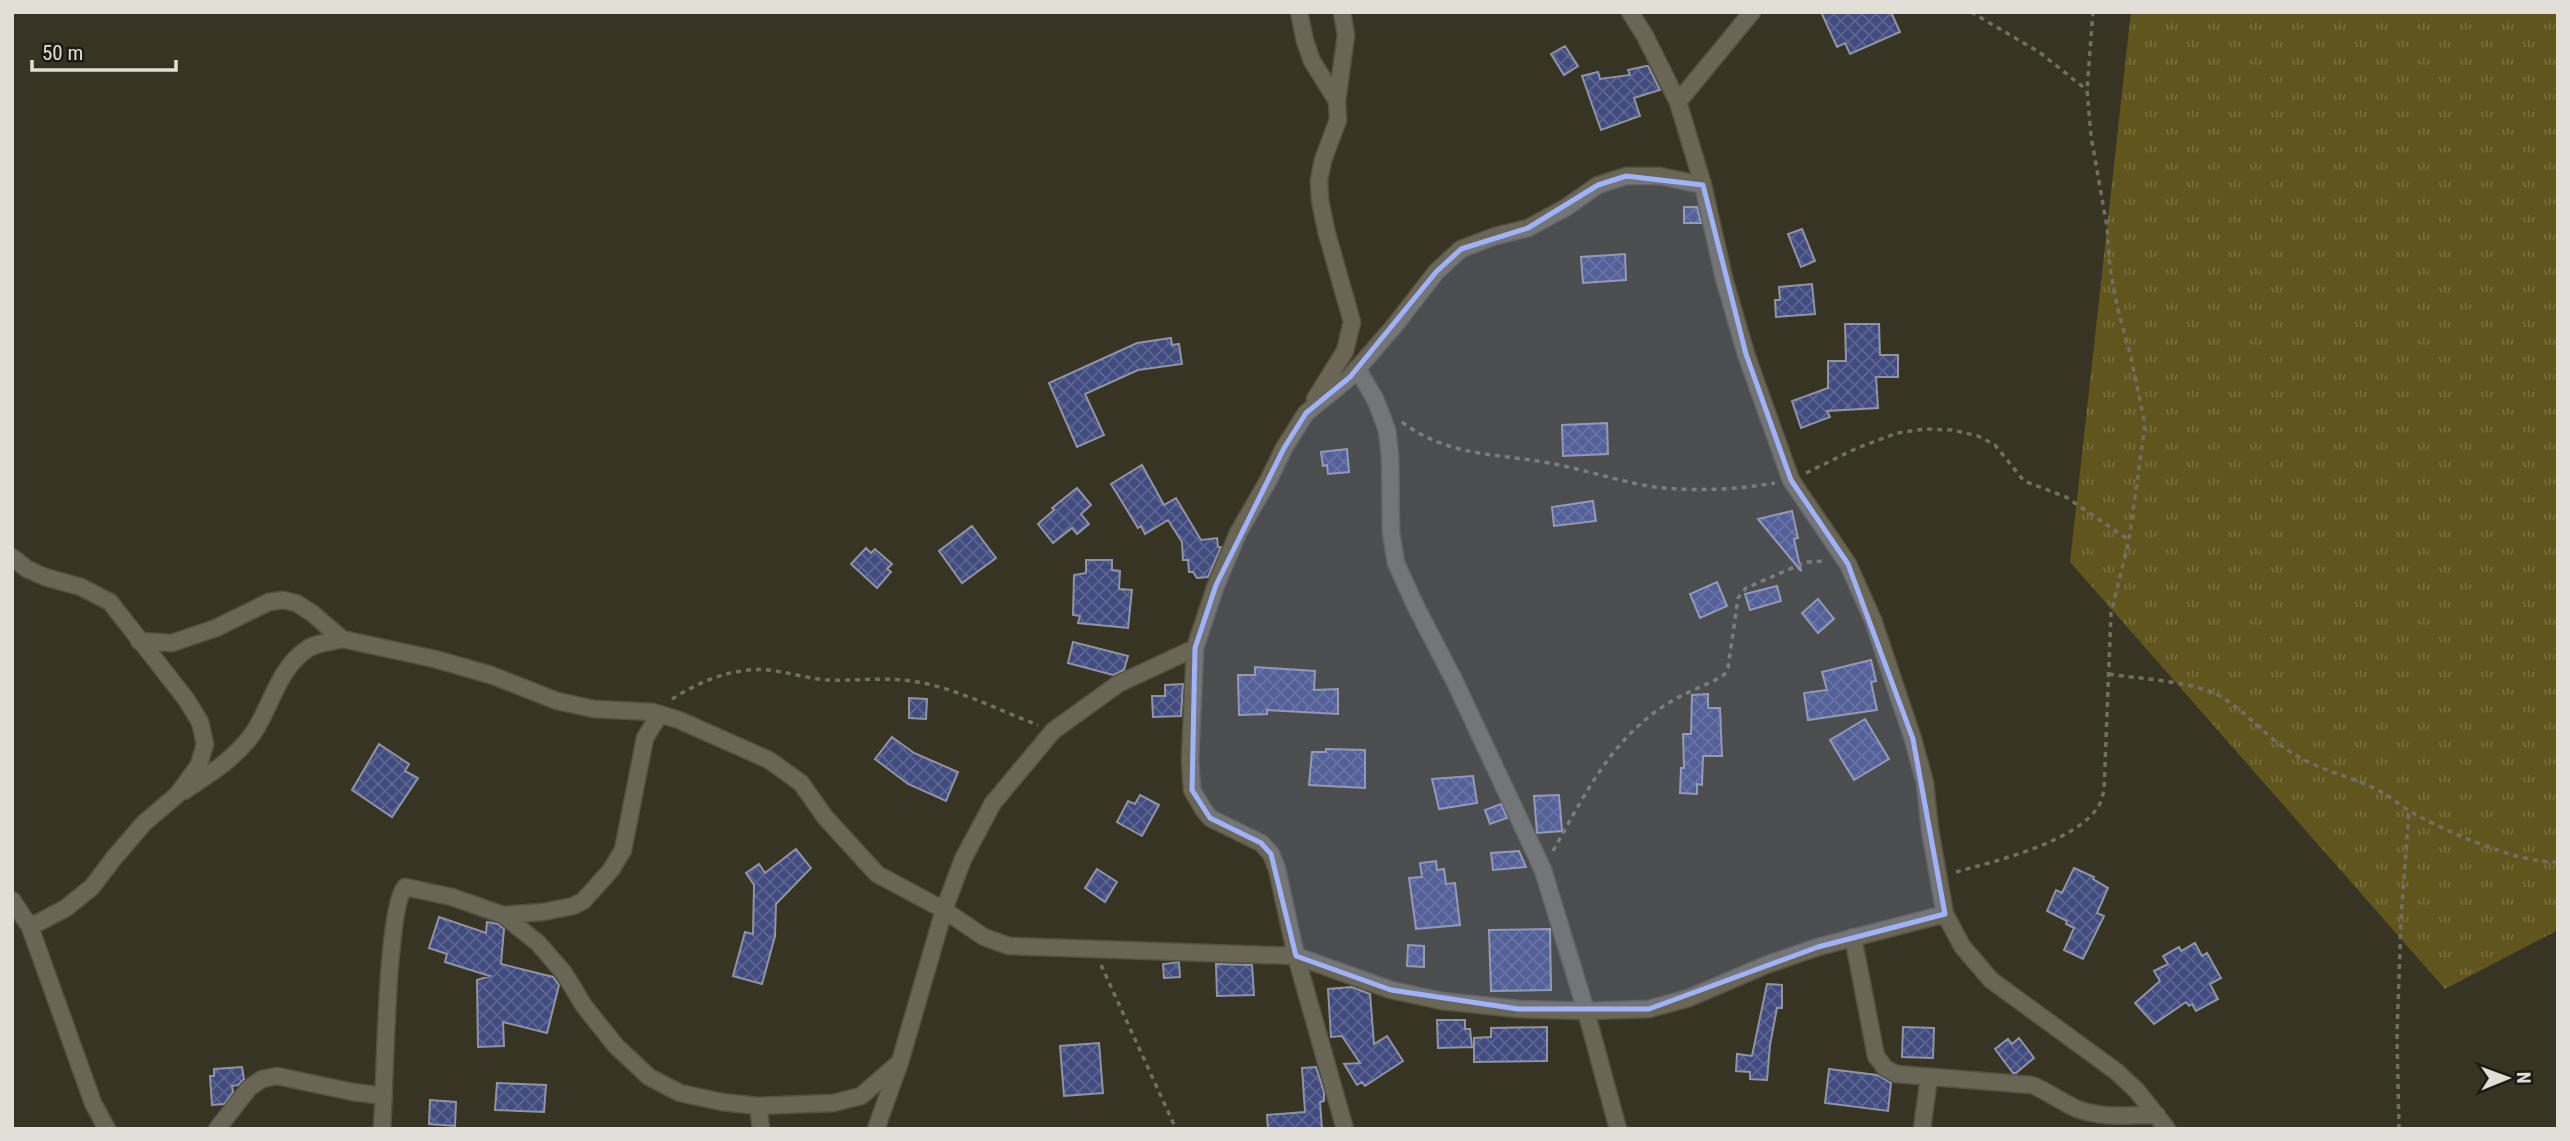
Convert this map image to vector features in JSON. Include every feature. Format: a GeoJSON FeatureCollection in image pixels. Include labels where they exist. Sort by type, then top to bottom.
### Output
{"type":"FeatureCollection","features":[{"type":"Feature","properties":{"kind":"street"},"geometry":{"type":"LineString","coordinates":[[1299,12],[1304,41],[1312,61],[1337,101]]}},
{"type":"Feature","properties":{"kind":"street"},"geometry":{"type":"LineString","coordinates":[[1342,12],[1346,35],[1337,101],[1338,120],[1323,160],[1319,180],[1326,230],[1352,322],[1345,351],[1284,448],[1238,533],[1216,585],[1195,649],[1190,760],[1192,790],[1210,818],[1261,843],[1271,854],[1277,869],[1296,956],[1345,1129]]}},
{"type":"Feature","properties":{"kind":"street"},"geometry":{"type":"LineString","coordinates":[[1630,12],[1678,102],[1703,185],[1724,278],[1746,354],[1791,480],[1848,564],[1873,621],[1925,783],[1930,830],[1945,914],[1962,946],[1990,980],[2117,1072],[2137,1091],[2162,1122]]}},
{"type":"Feature","properties":{"kind":"street"},"geometry":{"type":"LineString","coordinates":[[1678,102],[1752,12]]}},
{"type":"Feature","properties":{"kind":"street"},"geometry":{"type":"LineString","coordinates":[[1306,413],[1357,369],[1436,272],[1461,249],[1528,228],[1565,208],[1598,185],[1626,176],[1660,176],[1703,185]]}},
{"type":"Feature","properties":{"kind":"street"},"geometry":{"type":"LineString","coordinates":[[1357,369],[1376,401],[1387,430],[1391,533],[1396,564],[1543,870],[1618,1129]]}},
{"type":"Feature","properties":{"kind":"street"},"geometry":{"type":"LineString","coordinates":[[12,557],[45,577],[97,593],[110,602],[186,699],[200,722],[205,744],[199,765],[177,795]]}},
{"type":"Feature","properties":{"kind":"street"},"geometry":{"type":"LineString","coordinates":[[139,641],[172,643],[216,628],[269,602],[283,600],[296,603],[312,612],[342,639]]}},
{"type":"Feature","properties":{"kind":"street"},"geometry":{"type":"LineString","coordinates":[[30,927],[66,908],[92,887],[144,823],[177,795],[215,772],[238,752],[255,730],[291,665],[307,649],[342,639],[457,665],[491,675],[556,701],[594,709],[657,713],[740,745],[769,760],[801,783],[825,817],[877,874],[944,910],[984,937],[1009,946],[1296,956],[1391,990],[1442,1001],[1518,1009],[1586,1012],[1649,1009],[1676,1002],[1766,965],[1853,937],[1945,914]]}},
{"type":"Feature","properties":{"kind":"street"},"geometry":{"type":"LineString","coordinates":[[876,1129],[900,1062],[944,910],[963,859],[992,803],[1052,731],[1118,684],[1195,649]]}},
{"type":"Feature","properties":{"kind":"street"},"geometry":{"type":"LineString","coordinates":[[503,915],[543,912],[573,906],[583,901],[611,870],[623,850],[645,738],[657,713]]}},
{"type":"Feature","properties":{"kind":"street"},"geometry":{"type":"LineString","coordinates":[[382,1129],[392,946],[402,889],[410,886],[503,915],[538,943],[564,973],[584,1006],[616,1045],[649,1077],[680,1093],[722,1102],[758,1105],[833,1103],[862,1096],[900,1062]]}},
{"type":"Feature","properties":{"kind":"street"},"geometry":{"type":"LineString","coordinates":[[12,900],[30,927],[93,1102],[107,1129]]}},
{"type":"Feature","properties":{"kind":"street"},"geometry":{"type":"LineString","coordinates":[[1853,937],[1876,1056],[1885,1068],[1896,1074],[2032,1085],[2090,1113],[2162,1122]]}},
{"type":"Feature","properties":{"kind":"street"},"geometry":{"type":"LineString","coordinates":[[217,1129],[248,1088],[262,1079],[277,1076],[384,1096]]}},
{"type":"Feature","properties":{"kind":"street"},"geometry":{"type":"LineString","coordinates":[[1922,1129],[1929,1077]]}},
{"type":"Feature","properties":{"kind":"street"},"geometry":{"type":"LineString","coordinates":[[758,1105],[761,1129]]}},
{"type":"Feature","properties":{"kind":"path"},"geometry":{"type":"LineString","coordinates":[[1970,12],[2039,52],[2087,90]]}},
{"type":"Feature","properties":{"kind":"path"},"geometry":{"type":"LineString","coordinates":[[1939,877],[2014,856],[2061,836],[2098,807],[2104,791],[2111,613],[2129,540],[2145,425],[2131,357],[2116,306],[2091,136],[2087,90],[2093,12]]}},
{"type":"Feature","properties":{"kind":"path"},"geometry":{"type":"LineString","coordinates":[[1376,401],[1406,425],[1437,442],[1459,450],[1561,465],[1649,486],[1694,489],[1744,488],[1791,480],[1857,448],[1897,433],[1925,429],[1952,430],[1978,436],[1994,445],[2024,481],[2066,497],[2129,540]]}},
{"type":"Feature","properties":{"kind":"path"},"geometry":{"type":"LineString","coordinates":[[1543,870],[1591,782],[1614,749],[1665,704],[1724,675],[1728,668],[1741,592],[1805,562],[1848,564]]}},
{"type":"Feature","properties":{"kind":"path"},"geometry":{"type":"LineString","coordinates":[[657,713],[687,690],[726,674],[748,669],[826,680],[864,678],[914,681],[955,693],[1052,731]]}},
{"type":"Feature","properties":{"kind":"path"},"geometry":{"type":"LineString","coordinates":[[2109,674],[2201,688],[2219,696],[2286,749],[2313,766],[2367,785],[2387,794],[2409,810],[2507,853],[2528,860],[2558,862]]}},
{"type":"Feature","properties":{"kind":"path"},"geometry":{"type":"LineString","coordinates":[[2399,1129],[2401,919],[2409,810]]}},
{"type":"Feature","properties":{"kind":"path"},"geometry":{"type":"LineString","coordinates":[[1094,950],[1176,1129]]}},
{"type":"Feature","properties":{"kind":"highlighted area"},"geometry":{"type":"Polygon","coordinates":[[[1626,176],[1703,185],[1746,354],[1791,480],[1848,564],[1913,739],[1945,914],[1818,947],[1649,1009],[1518,1009],[1391,990],[1296,956],[1271,854],[1261,843],[1210,818],[1192,790],[1195,648],[1216,585],[1284,448],[1306,413],[1350,377],[1436,272],[1461,249],[1528,228],[1598,185],[1626,176]]]}},
{"type":"Feature","properties":{"kind":"green space"},"geometry":{"type":"Polygon","coordinates":[[[2131,12],[2558,12],[2558,930],[2445,989],[2070,562],[2131,12]]]}},
{"type":"Feature","properties":{"kind":"building"},"geometry":{"type":"Polygon","coordinates":[[[1821,12],[1891,12],[1900,32],[1850,54],[1845,43],[1837,47],[1821,12]]]}},
{"type":"Feature","properties":{"kind":"building"},"geometry":{"type":"Polygon","coordinates":[[[1565,46],[1578,66],[1564,75],[1551,54],[1565,46]]]}},
{"type":"Feature","properties":{"kind":"building"},"geometry":{"type":"Polygon","coordinates":[[[1648,66],[1660,90],[1634,98],[1640,116],[1601,130],[1582,76],[1598,72],[1600,79],[1630,75],[1628,70],[1648,66]]]}},
{"type":"Feature","properties":{"kind":"building"},"geometry":{"type":"Polygon","coordinates":[[[1684,207],[1697,207],[1701,223],[1684,223],[1684,207]]]}},
{"type":"Feature","properties":{"kind":"building"},"geometry":{"type":"Polygon","coordinates":[[[1802,229],[1815,261],[1801,267],[1788,234],[1802,229]]]}},
{"type":"Feature","properties":{"kind":"building"},"geometry":{"type":"Polygon","coordinates":[[[1625,254],[1626,280],[1583,283],[1581,257],[1625,254]]]}},
{"type":"Feature","properties":{"kind":"building"},"geometry":{"type":"Polygon","coordinates":[[[1812,284],[1815,314],[1776,317],[1775,300],[1780,300],[1779,287],[1812,284]]]}},
{"type":"Feature","properties":{"kind":"building"},"geometry":{"type":"Polygon","coordinates":[[[1845,324],[1879,324],[1880,355],[1898,355],[1898,377],[1876,377],[1878,408],[1827,411],[1830,417],[1801,428],[1792,401],[1828,388],[1828,361],[1846,361],[1845,324]]]}},
{"type":"Feature","properties":{"kind":"building"},"geometry":{"type":"Polygon","coordinates":[[[1171,338],[1172,345],[1179,344],[1182,364],[1138,370],[1085,394],[1104,435],[1077,447],[1049,383],[1137,343],[1171,338]]]}},
{"type":"Feature","properties":{"kind":"building"},"geometry":{"type":"Polygon","coordinates":[[[1607,423],[1608,454],[1563,456],[1562,425],[1607,423]]]}},
{"type":"Feature","properties":{"kind":"building"},"geometry":{"type":"Polygon","coordinates":[[[1347,449],[1349,472],[1328,474],[1327,465],[1323,466],[1321,452],[1347,449]]]}},
{"type":"Feature","properties":{"kind":"building"},"geometry":{"type":"Polygon","coordinates":[[[1142,465],[1164,505],[1176,498],[1201,540],[1217,538],[1218,547],[1221,547],[1208,577],[1197,578],[1193,572],[1189,572],[1188,560],[1183,560],[1182,542],[1168,520],[1145,534],[1141,526],[1138,528],[1111,484],[1142,465]]]}},
{"type":"Feature","properties":{"kind":"building"},"geometry":{"type":"Polygon","coordinates":[[[1077,488],[1091,505],[1081,514],[1089,524],[1077,534],[1072,528],[1053,543],[1038,524],[1054,510],[1052,508],[1077,488]]]}},
{"type":"Feature","properties":{"kind":"building"},"geometry":{"type":"Polygon","coordinates":[[[1593,501],[1596,521],[1554,526],[1552,507],[1593,501]]]}},
{"type":"Feature","properties":{"kind":"building"},"geometry":{"type":"Polygon","coordinates":[[[1792,511],[1798,538],[1794,539],[1801,571],[1758,519],[1792,511]]]}},
{"type":"Feature","properties":{"kind":"building"},"geometry":{"type":"Polygon","coordinates":[[[972,526],[996,558],[962,583],[939,551],[972,526]]]}},
{"type":"Feature","properties":{"kind":"building"},"geometry":{"type":"Polygon","coordinates":[[[866,548],[871,553],[875,549],[892,564],[887,569],[891,572],[877,588],[851,564],[866,548]]]}},
{"type":"Feature","properties":{"kind":"building"},"geometry":{"type":"Polygon","coordinates":[[[1086,560],[1112,560],[1112,570],[1120,571],[1119,589],[1132,590],[1128,628],[1078,623],[1080,616],[1073,615],[1074,575],[1086,573],[1086,560]]]}},
{"type":"Feature","properties":{"kind":"building"},"geometry":{"type":"Polygon","coordinates":[[[1717,582],[1727,606],[1700,618],[1690,594],[1717,582]]]}},
{"type":"Feature","properties":{"kind":"building"},"geometry":{"type":"Polygon","coordinates":[[[1777,586],[1781,601],[1750,610],[1745,594],[1777,586]]]}},
{"type":"Feature","properties":{"kind":"building"},"geometry":{"type":"Polygon","coordinates":[[[1818,599],[1834,619],[1818,633],[1802,613],[1818,599]]]}},
{"type":"Feature","properties":{"kind":"building"},"geometry":{"type":"Polygon","coordinates":[[[1073,642],[1128,656],[1124,670],[1113,675],[1068,663],[1073,642]]]}},
{"type":"Feature","properties":{"kind":"building"},"geometry":{"type":"Polygon","coordinates":[[[1871,660],[1876,681],[1871,682],[1877,710],[1808,720],[1804,693],[1827,690],[1822,672],[1871,660]]]}},
{"type":"Feature","properties":{"kind":"building"},"geometry":{"type":"Polygon","coordinates":[[[1255,667],[1315,671],[1314,690],[1338,689],[1338,714],[1267,710],[1267,714],[1239,715],[1238,675],[1255,675],[1255,667]]]}},
{"type":"Feature","properties":{"kind":"building"},"geometry":{"type":"Polygon","coordinates":[[[1183,684],[1181,716],[1153,717],[1152,696],[1165,696],[1165,685],[1183,684]]]}},
{"type":"Feature","properties":{"kind":"building"},"geometry":{"type":"Polygon","coordinates":[[[1708,694],[1708,708],[1720,708],[1722,756],[1703,756],[1702,785],[1697,784],[1697,794],[1680,793],[1681,768],[1684,768],[1683,734],[1691,734],[1692,695],[1708,694]]]}},
{"type":"Feature","properties":{"kind":"building"},"geometry":{"type":"Polygon","coordinates":[[[909,698],[927,699],[926,719],[909,718],[909,698]]]}},
{"type":"Feature","properties":{"kind":"building"},"geometry":{"type":"Polygon","coordinates":[[[1865,719],[1889,759],[1854,780],[1830,740],[1865,719]]]}},
{"type":"Feature","properties":{"kind":"building"},"geometry":{"type":"Polygon","coordinates":[[[892,737],[914,753],[958,772],[946,801],[908,784],[875,759],[892,737]]]}},
{"type":"Feature","properties":{"kind":"building"},"geometry":{"type":"Polygon","coordinates":[[[379,744],[409,764],[405,771],[418,778],[392,817],[352,790],[379,744]]]}},
{"type":"Feature","properties":{"kind":"building"},"geometry":{"type":"Polygon","coordinates":[[[1326,749],[1365,750],[1365,788],[1309,785],[1312,752],[1326,752],[1326,749]]]}},
{"type":"Feature","properties":{"kind":"building"},"geometry":{"type":"Polygon","coordinates":[[[1473,776],[1477,803],[1439,809],[1432,779],[1473,776]]]}},
{"type":"Feature","properties":{"kind":"building"},"geometry":{"type":"Polygon","coordinates":[[[1140,795],[1159,805],[1142,836],[1117,822],[1128,801],[1135,804],[1140,795]]]}},
{"type":"Feature","properties":{"kind":"building"},"geometry":{"type":"Polygon","coordinates":[[[1559,795],[1562,831],[1537,833],[1534,796],[1559,795]]]}},
{"type":"Feature","properties":{"kind":"building"},"geometry":{"type":"Polygon","coordinates":[[[1501,804],[1507,818],[1490,824],[1485,810],[1501,804]]]}},
{"type":"Feature","properties":{"kind":"building"},"geometry":{"type":"Polygon","coordinates":[[[796,849],[811,868],[776,904],[775,936],[762,984],[733,976],[745,932],[753,934],[754,885],[746,873],[759,864],[765,873],[796,849]]]}},
{"type":"Feature","properties":{"kind":"building"},"geometry":{"type":"Polygon","coordinates":[[[1519,851],[1526,867],[1493,870],[1491,853],[1519,851]]]}},
{"type":"Feature","properties":{"kind":"building"},"geometry":{"type":"Polygon","coordinates":[[[1436,861],[1437,870],[1444,869],[1446,884],[1455,883],[1460,925],[1416,929],[1409,878],[1422,877],[1420,863],[1436,861]]]}},
{"type":"Feature","properties":{"kind":"building"},"geometry":{"type":"Polygon","coordinates":[[[2074,868],[2094,877],[2093,879],[2108,888],[2097,913],[2104,916],[2083,959],[2064,950],[2074,928],[2066,924],[2067,921],[2047,911],[2056,890],[2062,893],[2074,868]]]}},
{"type":"Feature","properties":{"kind":"building"},"geometry":{"type":"Polygon","coordinates":[[[1097,869],[1117,882],[1105,902],[1085,888],[1097,869]]]}},
{"type":"Feature","properties":{"kind":"building"},"geometry":{"type":"Polygon","coordinates":[[[439,917],[486,933],[487,922],[498,924],[504,929],[501,964],[553,977],[559,985],[547,1033],[503,1022],[504,1046],[478,1047],[477,980],[490,976],[445,962],[447,954],[429,948],[439,917]]]}},
{"type":"Feature","properties":{"kind":"building"},"geometry":{"type":"Polygon","coordinates":[[[1550,929],[1551,990],[1491,991],[1489,930],[1550,929]]]}},
{"type":"Feature","properties":{"kind":"building"},"geometry":{"type":"Polygon","coordinates":[[[2195,943],[2202,956],[2207,953],[2221,978],[2210,984],[2218,999],[2196,1011],[2192,1004],[2189,1006],[2186,1002],[2154,1024],[2135,1003],[2160,981],[2154,971],[2168,964],[2163,956],[2179,947],[2181,951],[2195,943]]]}},
{"type":"Feature","properties":{"kind":"building"},"geometry":{"type":"Polygon","coordinates":[[[1408,945],[1424,946],[1424,967],[1407,966],[1408,945]]]}},
{"type":"Feature","properties":{"kind":"building"},"geometry":{"type":"Polygon","coordinates":[[[1179,962],[1180,977],[1164,978],[1163,964],[1179,962]]]}},
{"type":"Feature","properties":{"kind":"building"},"geometry":{"type":"Polygon","coordinates":[[[1216,964],[1252,965],[1254,995],[1217,996],[1216,964]]]}},
{"type":"Feature","properties":{"kind":"building"},"geometry":{"type":"Polygon","coordinates":[[[1767,984],[1782,985],[1782,1008],[1777,1008],[1767,1080],[1750,1079],[1750,1072],[1736,1071],[1737,1054],[1752,1056],[1767,984]]]}},
{"type":"Feature","properties":{"kind":"building"},"geometry":{"type":"Polygon","coordinates":[[[1352,987],[1370,994],[1374,1044],[1387,1036],[1403,1061],[1365,1086],[1362,1082],[1357,1085],[1344,1064],[1360,1063],[1342,1036],[1331,1037],[1328,989],[1352,987]]]}},
{"type":"Feature","properties":{"kind":"building"},"geometry":{"type":"Polygon","coordinates":[[[1437,1020],[1465,1020],[1465,1029],[1470,1029],[1472,1047],[1438,1048],[1437,1020]]]}},
{"type":"Feature","properties":{"kind":"building"},"geometry":{"type":"Polygon","coordinates":[[[1547,1027],[1547,1061],[1474,1062],[1474,1038],[1491,1037],[1491,1028],[1547,1027]]]}},
{"type":"Feature","properties":{"kind":"building"},"geometry":{"type":"Polygon","coordinates":[[[1903,1027],[1934,1028],[1933,1058],[1902,1057],[1903,1027]]]}},
{"type":"Feature","properties":{"kind":"building"},"geometry":{"type":"Polygon","coordinates":[[[2019,1038],[2034,1058],[2013,1073],[1995,1049],[2008,1039],[2012,1044],[2019,1038]]]}},
{"type":"Feature","properties":{"kind":"building"},"geometry":{"type":"Polygon","coordinates":[[[1099,1043],[1103,1093],[1064,1096],[1060,1046],[1099,1043]]]}},
{"type":"Feature","properties":{"kind":"building"},"geometry":{"type":"Polygon","coordinates":[[[242,1067],[244,1079],[238,1085],[232,1086],[233,1092],[224,1104],[212,1105],[210,1076],[214,1076],[214,1069],[242,1067]]]}},
{"type":"Feature","properties":{"kind":"building"},"geometry":{"type":"Polygon","coordinates":[[[1316,1067],[1324,1092],[1324,1101],[1320,1102],[1322,1129],[1268,1129],[1267,1115],[1305,1112],[1302,1068],[1316,1067]]]}},
{"type":"Feature","properties":{"kind":"building"},"geometry":{"type":"Polygon","coordinates":[[[1829,1069],[1877,1075],[1891,1083],[1888,1111],[1825,1103],[1829,1069]]]}},
{"type":"Feature","properties":{"kind":"building"},"geometry":{"type":"Polygon","coordinates":[[[497,1083],[546,1085],[544,1112],[495,1110],[497,1083]]]}},
{"type":"Feature","properties":{"kind":"building"},"geometry":{"type":"Polygon","coordinates":[[[430,1100],[456,1102],[455,1126],[429,1124],[430,1100]]]}}]}
